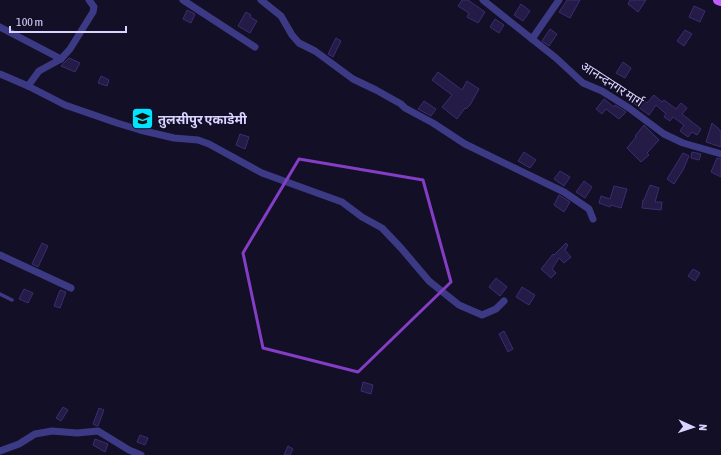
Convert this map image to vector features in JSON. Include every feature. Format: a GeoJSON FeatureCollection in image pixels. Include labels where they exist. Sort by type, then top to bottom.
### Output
{"type":"FeatureCollection","features":[{"type":"Feature","properties":{"kind":"street"},"geometry":{"type":"LineString","coordinates":[[28,86],[39,71],[61,59],[70,49],[93,12],[94,7],[89,0]]}},
{"type":"Feature","properties":{"kind":"street"},"geometry":{"type":"LineString","coordinates":[[183,0],[256,47]]}},
{"type":"Feature","properties":{"kind":"street"},"geometry":{"type":"LineString","coordinates":[[261,0],[281,16],[292,35],[299,43],[315,51],[353,79],[401,104],[465,144],[564,192],[589,209],[593,219]]}},
{"type":"Feature","properties":{"kind":"street","name":"आनन्दनगर मार्ग"},"geometry":{"type":"LineString","coordinates":[[482,0],[556,58],[583,83],[602,91],[629,108],[664,134],[683,143],[721,154]]}},
{"type":"Feature","properties":{"kind":"street"},"geometry":{"type":"LineString","coordinates":[[532,39],[559,0]]}},
{"type":"Feature","properties":{"kind":"street"},"geometry":{"type":"LineString","coordinates":[[0,27],[61,59]]}},
{"type":"Feature","properties":{"kind":"street"},"geometry":{"type":"LineString","coordinates":[[0,74],[28,86],[65,105],[117,123],[174,138],[198,140],[209,144],[262,173],[342,202],[362,217],[382,228],[429,281],[460,305],[482,315],[496,309],[504,301]]}},
{"type":"Feature","properties":{"kind":"street"},"geometry":{"type":"LineString","coordinates":[[0,255],[70,288]]}},
{"type":"Feature","properties":{"kind":"street"},"geometry":{"type":"LineString","coordinates":[[0,451],[19,444],[35,434],[52,431],[77,433],[98,431],[129,450],[141,455]]}},
{"type":"Feature","properties":{"kind":"lane"},"geometry":{"type":"LineString","coordinates":[[0,294],[12,300]]}},
{"type":"Feature","properties":{"kind":"highlighted area"},"geometry":{"type":"Polygon","coordinates":[[[299,159],[423,180],[451,282],[358,372],[263,348],[243,253],[299,159]]]}},
{"type":"Feature","properties":{"kind":"building"},"geometry":{"type":"Polygon","coordinates":[[[462,0],[468,0],[485,12],[478,23],[467,17],[469,13],[458,6],[462,0]]]}},
{"type":"Feature","properties":{"kind":"building"},"geometry":{"type":"Polygon","coordinates":[[[567,0],[580,0],[570,18],[559,12],[567,0]]]}},
{"type":"Feature","properties":{"kind":"building"},"geometry":{"type":"Polygon","coordinates":[[[630,0],[646,0],[638,12],[628,4],[630,0]]]}},
{"type":"Feature","properties":{"kind":"building"},"geometry":{"type":"Polygon","coordinates":[[[521,4],[530,11],[523,21],[514,15],[521,4]]]}},
{"type":"Feature","properties":{"kind":"building"},"geometry":{"type":"Polygon","coordinates":[[[694,6],[705,11],[700,22],[689,17],[694,6]]]}},
{"type":"Feature","properties":{"kind":"building"},"geometry":{"type":"Polygon","coordinates":[[[187,10],[195,14],[191,23],[183,19],[187,10]]]}},
{"type":"Feature","properties":{"kind":"building"},"geometry":{"type":"Polygon","coordinates":[[[246,12],[251,15],[250,17],[257,21],[250,33],[238,26],[246,12]]]}},
{"type":"Feature","properties":{"kind":"building"},"geometry":{"type":"Polygon","coordinates":[[[495,19],[504,25],[499,33],[490,27],[495,19]]]}},
{"type":"Feature","properties":{"kind":"building"},"geometry":{"type":"Polygon","coordinates":[[[550,29],[557,34],[549,46],[542,41],[550,29]]]}},
{"type":"Feature","properties":{"kind":"building"},"geometry":{"type":"Polygon","coordinates":[[[685,30],[692,34],[684,46],[677,41],[685,30]]]}},
{"type":"Feature","properties":{"kind":"building"},"geometry":{"type":"Polygon","coordinates":[[[336,38],[341,41],[333,57],[328,54],[336,38]]]}},
{"type":"Feature","properties":{"kind":"building"},"geometry":{"type":"Polygon","coordinates":[[[69,58],[80,63],[75,72],[61,66],[69,58]]]}},
{"type":"Feature","properties":{"kind":"building"},"geometry":{"type":"Polygon","coordinates":[[[623,62],[631,68],[625,78],[616,73],[623,62]]]}},
{"type":"Feature","properties":{"kind":"building"},"geometry":{"type":"Polygon","coordinates":[[[438,72],[462,90],[467,81],[479,89],[470,105],[466,109],[465,108],[457,119],[442,107],[452,95],[432,80],[438,72]]]}},
{"type":"Feature","properties":{"kind":"building"},"geometry":{"type":"Polygon","coordinates":[[[101,76],[109,80],[107,86],[98,83],[101,76]]]}},
{"type":"Feature","properties":{"kind":"building"},"geometry":{"type":"Polygon","coordinates":[[[635,94],[644,103],[645,101],[647,103],[654,95],[662,102],[664,100],[676,109],[681,103],[687,108],[682,114],[701,129],[697,135],[692,132],[688,137],[680,131],[684,125],[673,117],[670,121],[664,117],[666,114],[656,105],[649,115],[637,106],[630,99],[635,94]]]}},
{"type":"Feature","properties":{"kind":"building"},"geometry":{"type":"Polygon","coordinates":[[[604,99],[614,107],[615,105],[626,112],[619,119],[606,109],[602,114],[596,109],[604,99]]]}},
{"type":"Feature","properties":{"kind":"building"},"geometry":{"type":"Polygon","coordinates":[[[424,101],[436,109],[431,116],[418,109],[424,101]]]}},
{"type":"Feature","properties":{"kind":"building"},"geometry":{"type":"Polygon","coordinates":[[[712,123],[721,131],[721,147],[706,142],[712,123]]]}},
{"type":"Feature","properties":{"kind":"building"},"geometry":{"type":"Polygon","coordinates":[[[644,125],[659,140],[647,153],[649,155],[641,162],[627,148],[644,125]]]}},
{"type":"Feature","properties":{"kind":"building"},"geometry":{"type":"Polygon","coordinates":[[[240,134],[249,137],[245,149],[236,145],[240,134]]]}},
{"type":"Feature","properties":{"kind":"building"},"geometry":{"type":"Polygon","coordinates":[[[524,152],[536,160],[530,168],[518,161],[524,152]]]}},
{"type":"Feature","properties":{"kind":"building"},"geometry":{"type":"Polygon","coordinates":[[[692,152],[701,154],[699,160],[691,158],[692,152]]]}},
{"type":"Feature","properties":{"kind":"building"},"geometry":{"type":"Polygon","coordinates":[[[683,153],[689,156],[683,170],[674,184],[667,179],[683,153]]]}},
{"type":"Feature","properties":{"kind":"building"},"geometry":{"type":"Polygon","coordinates":[[[717,158],[721,159],[721,177],[711,172],[717,158]]]}},
{"type":"Feature","properties":{"kind":"building"},"geometry":{"type":"Polygon","coordinates":[[[560,171],[570,177],[564,186],[554,179],[560,171]]]}},
{"type":"Feature","properties":{"kind":"building"},"geometry":{"type":"Polygon","coordinates":[[[584,181],[592,187],[585,198],[576,192],[584,181]]]}},
{"type":"Feature","properties":{"kind":"building"},"geometry":{"type":"Polygon","coordinates":[[[650,185],[659,188],[655,202],[662,202],[661,210],[642,208],[643,200],[650,185]]]}},
{"type":"Feature","properties":{"kind":"building"},"geometry":{"type":"Polygon","coordinates":[[[614,186],[627,189],[621,208],[611,205],[610,207],[599,203],[601,196],[610,199],[614,186]]]}},
{"type":"Feature","properties":{"kind":"building"},"geometry":{"type":"Polygon","coordinates":[[[559,195],[570,202],[564,212],[554,205],[559,195]]]}},
{"type":"Feature","properties":{"kind":"building"},"geometry":{"type":"Polygon","coordinates":[[[42,243],[48,246],[38,267],[32,264],[42,243]]]}},
{"type":"Feature","properties":{"kind":"building"},"geometry":{"type":"Polygon","coordinates":[[[566,243],[568,245],[565,250],[571,257],[564,263],[559,258],[552,269],[556,273],[551,278],[541,269],[553,254],[554,255],[566,243]]]}},
{"type":"Feature","properties":{"kind":"building"},"geometry":{"type":"Polygon","coordinates":[[[693,269],[700,273],[695,281],[688,276],[693,269]]]}},
{"type":"Feature","properties":{"kind":"building"},"geometry":{"type":"Polygon","coordinates":[[[496,278],[507,287],[500,296],[489,287],[496,278]]]}},
{"type":"Feature","properties":{"kind":"building"},"geometry":{"type":"Polygon","coordinates":[[[522,287],[535,295],[529,305],[516,297],[522,287]]]}},
{"type":"Feature","properties":{"kind":"building"},"geometry":{"type":"Polygon","coordinates":[[[24,289],[33,293],[28,303],[19,299],[24,289]]]}},
{"type":"Feature","properties":{"kind":"building"},"geometry":{"type":"Polygon","coordinates":[[[60,290],[66,292],[60,308],[54,306],[60,290]]]}},
{"type":"Feature","properties":{"kind":"building"},"geometry":{"type":"Polygon","coordinates":[[[504,331],[513,349],[508,352],[499,334],[504,331]]]}},
{"type":"Feature","properties":{"kind":"building"},"geometry":{"type":"Polygon","coordinates":[[[363,382],[373,385],[371,394],[361,391],[363,382]]]}},
{"type":"Feature","properties":{"kind":"building"},"geometry":{"type":"Polygon","coordinates":[[[63,407],[68,410],[61,421],[56,418],[63,407]]]}},
{"type":"Feature","properties":{"kind":"building"},"geometry":{"type":"Polygon","coordinates":[[[99,408],[104,410],[97,426],[93,424],[99,408]]]}},
{"type":"Feature","properties":{"kind":"building"},"geometry":{"type":"Polygon","coordinates":[[[140,435],[148,438],[145,445],[137,442],[140,435]]]}},
{"type":"Feature","properties":{"kind":"building"},"geometry":{"type":"Polygon","coordinates":[[[95,439],[108,444],[105,452],[93,445],[95,439]]]}},
{"type":"Feature","properties":{"kind":"building"},"geometry":{"type":"Polygon","coordinates":[[[288,446],[293,449],[290,455],[284,455],[288,446]]]}},
{"type":"Feature","properties":{"kind":"place","name":"तुलसीपुर एकाडेमी"},"geometry":{"type":"Point","coordinates":[142,119]}}]}
